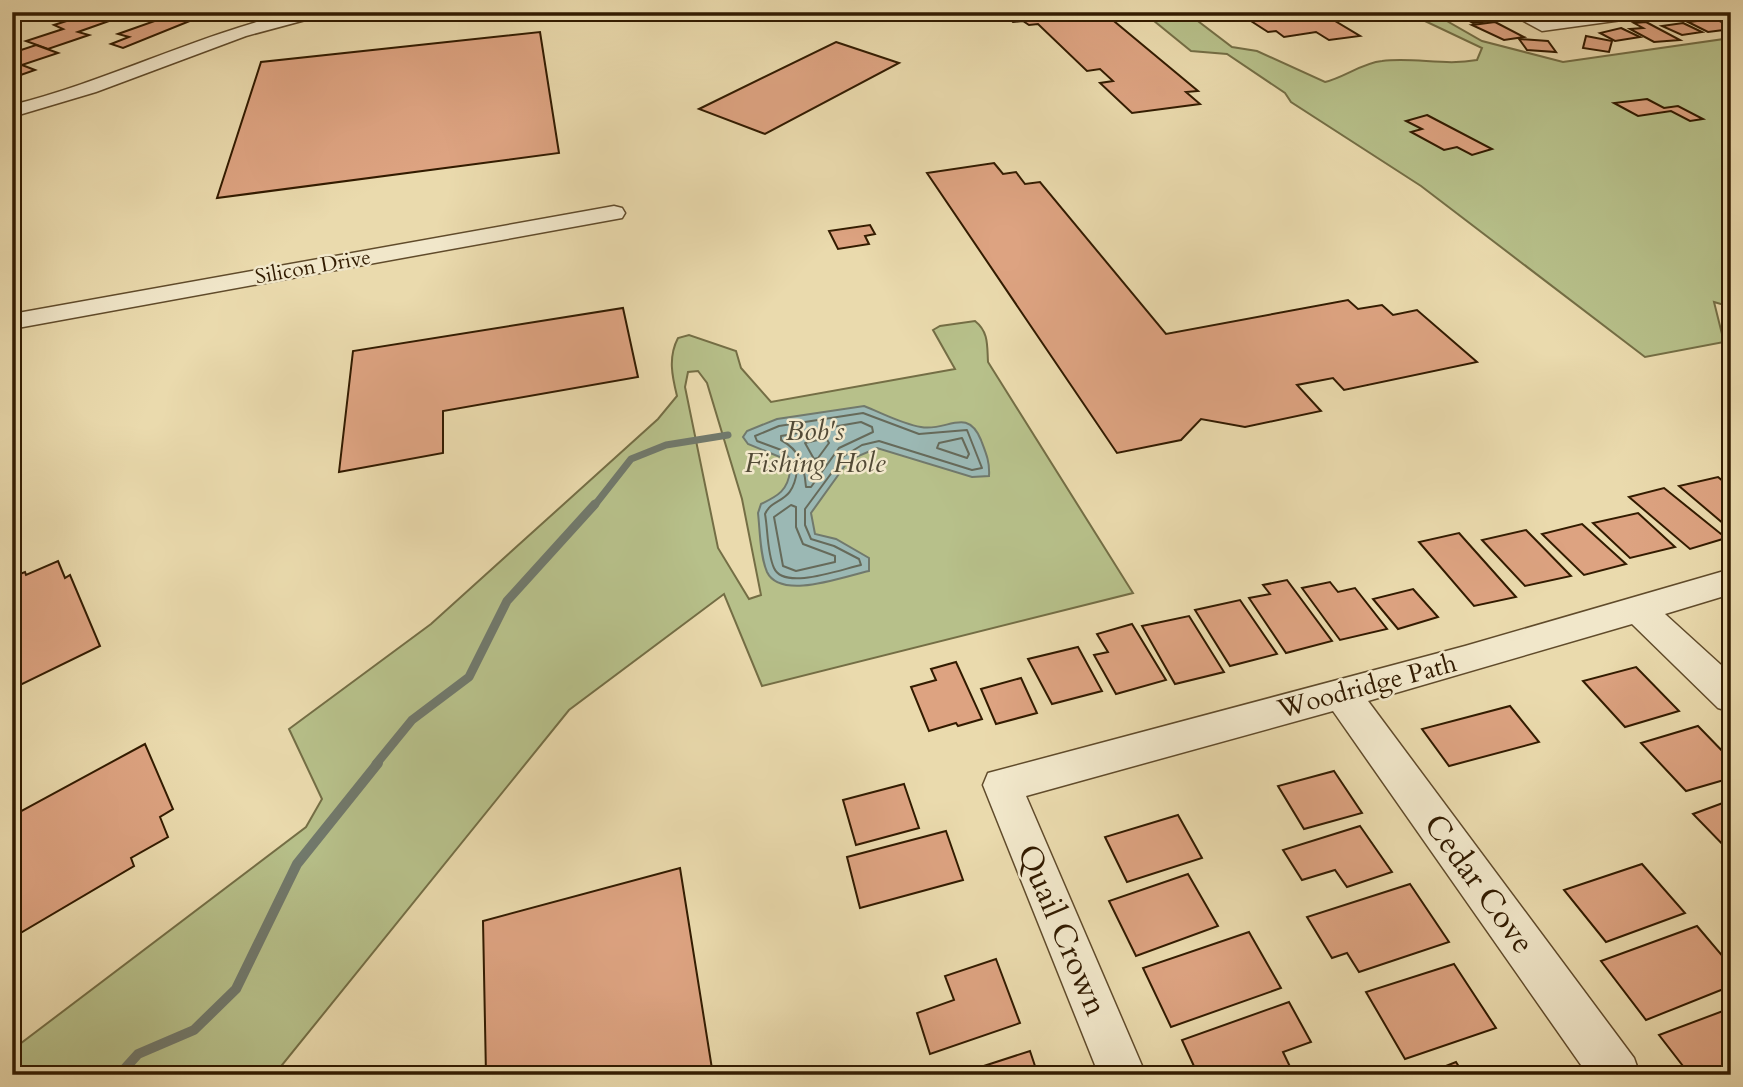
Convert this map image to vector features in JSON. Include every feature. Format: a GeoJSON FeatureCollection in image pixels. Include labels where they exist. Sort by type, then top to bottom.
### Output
{"type":"FeatureCollection","features":[{"type":"Feature","properties":{"kind":"street"},"geometry":{"type":"LineString","coordinates":[[12,111],[86,91],[253,28],[318,12]]}},
{"type":"Feature","properties":{"kind":"street"},"geometry":{"type":"LineString","coordinates":[[1515,12],[1542,26],[1644,12]]}},
{"type":"Feature","properties":{"kind":"street","name":"Silicon Drive"},"geometry":{"type":"LineString","coordinates":[[12,321],[614,213]]}},
{"type":"Feature","properties":{"kind":"street","name":"Woodridge Path"},"geometry":{"type":"LineString","coordinates":[[1002,785],[1465,660],[1636,607],[1731,581]]}},
{"type":"Feature","properties":{"kind":"street"},"geometry":{"type":"LineString","coordinates":[[1636,607],[1731,697]]}},
{"type":"Feature","properties":{"kind":"street","name":"Cedar Cove"},"geometry":{"type":"LineString","coordinates":[[1340,692],[1618,1075]]}},
{"type":"Feature","properties":{"kind":"street","name":"Quail Crown"},"geometry":{"type":"LineString","coordinates":[[1002,785],[1123,1075]]}},
{"type":"Feature","properties":{"kind":"green space"},"geometry":{"type":"Polygon","coordinates":[[[1143,12],[1186,12],[1232,47],[1257,51],[1325,82],[1367,64],[1382,61],[1477,60],[1482,48],[1406,12],[1431,12],[1482,41],[1563,62],[1731,38],[1731,307],[1714,302],[1724,342],[1645,357],[1421,186],[1291,102],[1285,93],[1227,54],[1191,51],[1143,12]]]}},
{"type":"Feature","properties":{"kind":"green space"},"geometry":{"type":"Polygon","coordinates":[[[975,321],[980,325],[986,340],[988,362],[1133,593],[762,686],[724,594],[569,710],[274,1075],[12,1075],[12,1050],[306,827],[322,799],[289,729],[431,624],[658,419],[677,396],[672,359],[678,338],[689,335],[736,351],[741,368],[771,402],[955,369],[933,330],[940,326],[975,321]],[[698,371],[688,372],[685,387],[718,548],[749,599],[761,595],[742,499],[707,383],[698,371]]]}},
{"type":"Feature","properties":{"kind":"water","name":"Bob's Fishing Hole"},"geometry":{"type":"Polygon","coordinates":[[[864,406],[914,426],[930,428],[963,422],[969,424],[983,445],[989,476],[972,477],[877,448],[849,460],[811,513],[815,534],[836,539],[869,558],[869,571],[799,586],[785,585],[774,580],[767,572],[763,559],[758,513],[761,504],[784,488],[790,471],[780,457],[748,444],[743,437],[747,431],[777,419],[864,406]]]}},
{"type":"Feature","properties":{"kind":"building"},"geometry":{"type":"Polygon","coordinates":[[[84,12],[113,12],[101,16],[112,20],[78,32],[89,35],[48,49],[26,41],[63,29],[54,25],[89,14],[84,12]]]}},
{"type":"Feature","properties":{"kind":"building"},"geometry":{"type":"Polygon","coordinates":[[[169,12],[212,12],[123,48],[111,44],[129,37],[118,34],[152,22],[147,20],[169,12]]]}},
{"type":"Feature","properties":{"kind":"building"},"geometry":{"type":"Polygon","coordinates":[[[984,12],[1103,12],[1198,91],[1186,92],[1200,104],[1132,113],[1100,83],[1113,81],[1100,69],[1087,71],[1038,24],[1013,22],[1008,17],[984,12]]]}},
{"type":"Feature","properties":{"kind":"building"},"geometry":{"type":"Polygon","coordinates":[[[1237,12],[1320,12],[1360,36],[1329,40],[1316,32],[1284,37],[1276,31],[1268,32],[1237,12]]]}},
{"type":"Feature","properties":{"kind":"building"},"geometry":{"type":"Polygon","coordinates":[[[1476,12],[1491,21],[1473,23],[1455,13],[1476,12]]]}},
{"type":"Feature","properties":{"kind":"building"},"geometry":{"type":"Polygon","coordinates":[[[1715,19],[1731,26],[1731,29],[1708,32],[1688,22],[1715,19]]]}},
{"type":"Feature","properties":{"kind":"building"},"geometry":{"type":"Polygon","coordinates":[[[1495,22],[1524,37],[1504,40],[1472,25],[1495,22]]]}},
{"type":"Feature","properties":{"kind":"building"},"geometry":{"type":"Polygon","coordinates":[[[1646,22],[1680,40],[1654,42],[1630,29],[1643,28],[1634,23],[1646,22]]]}},
{"type":"Feature","properties":{"kind":"building"},"geometry":{"type":"Polygon","coordinates":[[[1683,23],[1702,32],[1682,35],[1662,26],[1683,23]]]}},
{"type":"Feature","properties":{"kind":"building"},"geometry":{"type":"Polygon","coordinates":[[[1621,28],[1640,37],[1615,41],[1600,33],[1621,28]]]}},
{"type":"Feature","properties":{"kind":"building"},"geometry":{"type":"Polygon","coordinates":[[[540,32],[559,153],[217,198],[261,62],[540,32]]]}},
{"type":"Feature","properties":{"kind":"building"},"geometry":{"type":"Polygon","coordinates":[[[1586,36],[1612,41],[1609,52],[1583,48],[1586,36]]]}},
{"type":"Feature","properties":{"kind":"building"},"geometry":{"type":"Polygon","coordinates":[[[1519,39],[1548,41],[1556,52],[1527,50],[1519,39]]]}},
{"type":"Feature","properties":{"kind":"building"},"geometry":{"type":"Polygon","coordinates":[[[836,42],[899,63],[765,134],[699,109],[836,42]]]}},
{"type":"Feature","properties":{"kind":"building"},"geometry":{"type":"Polygon","coordinates":[[[36,45],[58,53],[22,65],[12,62],[12,53],[36,45]]]}},
{"type":"Feature","properties":{"kind":"building"},"geometry":{"type":"Polygon","coordinates":[[[12,62],[22,65],[35,70],[12,78],[12,62]]]}},
{"type":"Feature","properties":{"kind":"building"},"geometry":{"type":"Polygon","coordinates":[[[1647,99],[1664,108],[1678,106],[1703,119],[1690,121],[1671,111],[1638,116],[1614,103],[1647,99]]]}},
{"type":"Feature","properties":{"kind":"building"},"geometry":{"type":"Polygon","coordinates":[[[1427,115],[1492,149],[1472,155],[1457,147],[1444,150],[1411,132],[1422,129],[1406,121],[1427,115]]]}},
{"type":"Feature","properties":{"kind":"building"},"geometry":{"type":"Polygon","coordinates":[[[994,163],[1003,174],[1016,172],[1025,184],[1040,182],[1166,334],[1348,300],[1358,309],[1382,305],[1393,315],[1417,310],[1477,362],[1344,390],[1333,378],[1297,385],[1321,411],[1245,427],[1201,419],[1181,440],[1117,453],[927,173],[994,163]]]}},
{"type":"Feature","properties":{"kind":"building"},"geometry":{"type":"Polygon","coordinates":[[[870,225],[875,234],[865,236],[869,244],[838,249],[829,231],[870,225]]]}},
{"type":"Feature","properties":{"kind":"building"},"geometry":{"type":"Polygon","coordinates":[[[623,308],[638,377],[443,411],[443,453],[339,472],[353,351],[623,308]]]}},
{"type":"Feature","properties":{"kind":"building"},"geometry":{"type":"Polygon","coordinates":[[[1718,477],[1731,488],[1731,530],[1679,486],[1718,477]]]}},
{"type":"Feature","properties":{"kind":"building"},"geometry":{"type":"Polygon","coordinates":[[[1664,488],[1726,538],[1690,549],[1629,497],[1664,488]]]}},
{"type":"Feature","properties":{"kind":"building"},"geometry":{"type":"Polygon","coordinates":[[[1638,513],[1675,547],[1630,558],[1593,523],[1638,513]]]}},
{"type":"Feature","properties":{"kind":"building"},"geometry":{"type":"Polygon","coordinates":[[[1582,524],[1626,564],[1584,575],[1542,534],[1582,524]]]}},
{"type":"Feature","properties":{"kind":"building"},"geometry":{"type":"Polygon","coordinates":[[[1526,530],[1571,576],[1525,586],[1482,540],[1526,530]]]}},
{"type":"Feature","properties":{"kind":"building"},"geometry":{"type":"Polygon","coordinates":[[[1459,533],[1516,597],[1474,606],[1419,542],[1459,533]]]}},
{"type":"Feature","properties":{"kind":"building"},"geometry":{"type":"Polygon","coordinates":[[[58,561],[65,578],[70,575],[100,646],[12,689],[12,577],[25,572],[26,575],[58,561]]]}},
{"type":"Feature","properties":{"kind":"building"},"geometry":{"type":"Polygon","coordinates":[[[1287,580],[1332,641],[1286,653],[1249,598],[1270,594],[1263,585],[1287,580]]]}},
{"type":"Feature","properties":{"kind":"building"},"geometry":{"type":"Polygon","coordinates":[[[1330,582],[1338,592],[1355,588],[1387,629],[1340,640],[1302,588],[1330,582]]]}},
{"type":"Feature","properties":{"kind":"building"},"geometry":{"type":"Polygon","coordinates":[[[1413,589],[1438,617],[1398,629],[1373,599],[1413,589]]]}},
{"type":"Feature","properties":{"kind":"building"},"geometry":{"type":"Polygon","coordinates":[[[1240,600],[1277,654],[1230,666],[1195,610],[1240,600]]]}},
{"type":"Feature","properties":{"kind":"building"},"geometry":{"type":"Polygon","coordinates":[[[1189,616],[1224,672],[1175,684],[1142,626],[1189,616]]]}},
{"type":"Feature","properties":{"kind":"building"},"geometry":{"type":"Polygon","coordinates":[[[1132,624],[1166,680],[1116,694],[1094,655],[1108,652],[1097,634],[1132,624]]]}},
{"type":"Feature","properties":{"kind":"building"},"geometry":{"type":"Polygon","coordinates":[[[1078,647],[1102,691],[1052,704],[1028,659],[1078,647]]]}},
{"type":"Feature","properties":{"kind":"building"},"geometry":{"type":"Polygon","coordinates":[[[956,662],[982,719],[929,731],[911,687],[936,680],[931,669],[956,662]]]}},
{"type":"Feature","properties":{"kind":"building"},"geometry":{"type":"Polygon","coordinates":[[[1636,667],[1679,711],[1625,727],[1583,681],[1636,667]]]}},
{"type":"Feature","properties":{"kind":"building"},"geometry":{"type":"Polygon","coordinates":[[[1021,678],[1037,713],[996,724],[981,689],[1021,678]]]}},
{"type":"Feature","properties":{"kind":"building"},"geometry":{"type":"Polygon","coordinates":[[[1510,706],[1539,742],[1449,766],[1422,729],[1510,706]]]}},
{"type":"Feature","properties":{"kind":"building"},"geometry":{"type":"Polygon","coordinates":[[[1698,726],[1731,760],[1731,778],[1686,791],[1641,743],[1698,726]]]}},
{"type":"Feature","properties":{"kind":"building"},"geometry":{"type":"Polygon","coordinates":[[[145,744],[173,809],[160,817],[168,837],[131,858],[134,866],[12,938],[12,816],[145,744]]]}},
{"type":"Feature","properties":{"kind":"building"},"geometry":{"type":"Polygon","coordinates":[[[1334,771],[1362,813],[1304,829],[1278,786],[1334,771]]]}},
{"type":"Feature","properties":{"kind":"building"},"geometry":{"type":"Polygon","coordinates":[[[904,784],[919,828],[856,845],[843,800],[904,784]]]}},
{"type":"Feature","properties":{"kind":"building"},"geometry":{"type":"Polygon","coordinates":[[[1731,800],[1731,853],[1693,814],[1731,800]]]}},
{"type":"Feature","properties":{"kind":"building"},"geometry":{"type":"Polygon","coordinates":[[[1178,815],[1202,858],[1127,882],[1105,837],[1178,815]]]}},
{"type":"Feature","properties":{"kind":"building"},"geometry":{"type":"Polygon","coordinates":[[[1360,826],[1392,872],[1347,887],[1335,870],[1302,880],[1283,850],[1360,826]]]}},
{"type":"Feature","properties":{"kind":"building"},"geometry":{"type":"Polygon","coordinates":[[[946,831],[963,880],[860,908],[847,857],[946,831]]]}},
{"type":"Feature","properties":{"kind":"building"},"geometry":{"type":"Polygon","coordinates":[[[1642,864],[1685,913],[1606,942],[1564,890],[1642,864]]]}},
{"type":"Feature","properties":{"kind":"building"},"geometry":{"type":"Polygon","coordinates":[[[680,868],[713,1075],[486,1075],[483,921],[680,868]]]}},
{"type":"Feature","properties":{"kind":"building"},"geometry":{"type":"Polygon","coordinates":[[[1188,874],[1218,926],[1136,956],[1109,901],[1188,874]]]}},
{"type":"Feature","properties":{"kind":"building"},"geometry":{"type":"Polygon","coordinates":[[[1410,884],[1449,942],[1359,972],[1347,953],[1332,958],[1307,917],[1410,884]]]}},
{"type":"Feature","properties":{"kind":"building"},"geometry":{"type":"Polygon","coordinates":[[[1697,926],[1731,966],[1731,986],[1646,1020],[1601,961],[1697,926]]]}},
{"type":"Feature","properties":{"kind":"building"},"geometry":{"type":"Polygon","coordinates":[[[1249,932],[1281,988],[1171,1027],[1143,968],[1249,932]]]}},
{"type":"Feature","properties":{"kind":"building"},"geometry":{"type":"Polygon","coordinates":[[[996,959],[1020,1023],[930,1054],[917,1013],[954,1000],[945,976],[996,959]]]}},
{"type":"Feature","properties":{"kind":"building"},"geometry":{"type":"Polygon","coordinates":[[[1454,964],[1496,1028],[1405,1059],[1366,992],[1454,964]]]}},
{"type":"Feature","properties":{"kind":"building"},"geometry":{"type":"Polygon","coordinates":[[[1289,1002],[1311,1042],[1283,1052],[1294,1075],[1198,1075],[1182,1040],[1289,1002]]]}},
{"type":"Feature","properties":{"kind":"building"},"geometry":{"type":"Polygon","coordinates":[[[1731,1008],[1731,1075],[1690,1075],[1659,1035],[1731,1008]]]}},
{"type":"Feature","properties":{"kind":"building"},"geometry":{"type":"Polygon","coordinates":[[[1030,1051],[1038,1075],[956,1075],[1030,1051]]]}},
{"type":"Feature","properties":{"kind":"building"},"geometry":{"type":"Polygon","coordinates":[[[1456,1062],[1464,1075],[1423,1075],[1456,1062]]]}},
{"type":"Feature","properties":{"kind":"waterway"},"geometry":{"type":"LineString","coordinates":[[594,506],[631,459],[666,445],[728,435]]}},
{"type":"Feature","properties":{"kind":"waterway"},"geometry":{"type":"LineString","coordinates":[[376,764],[412,720],[469,677],[507,601],[595,504]]}},
{"type":"Feature","properties":{"kind":"waterway"},"geometry":{"type":"LineString","coordinates":[[119,1075],[138,1054],[194,1030],[236,989],[297,864],[378,763]]}}]}
